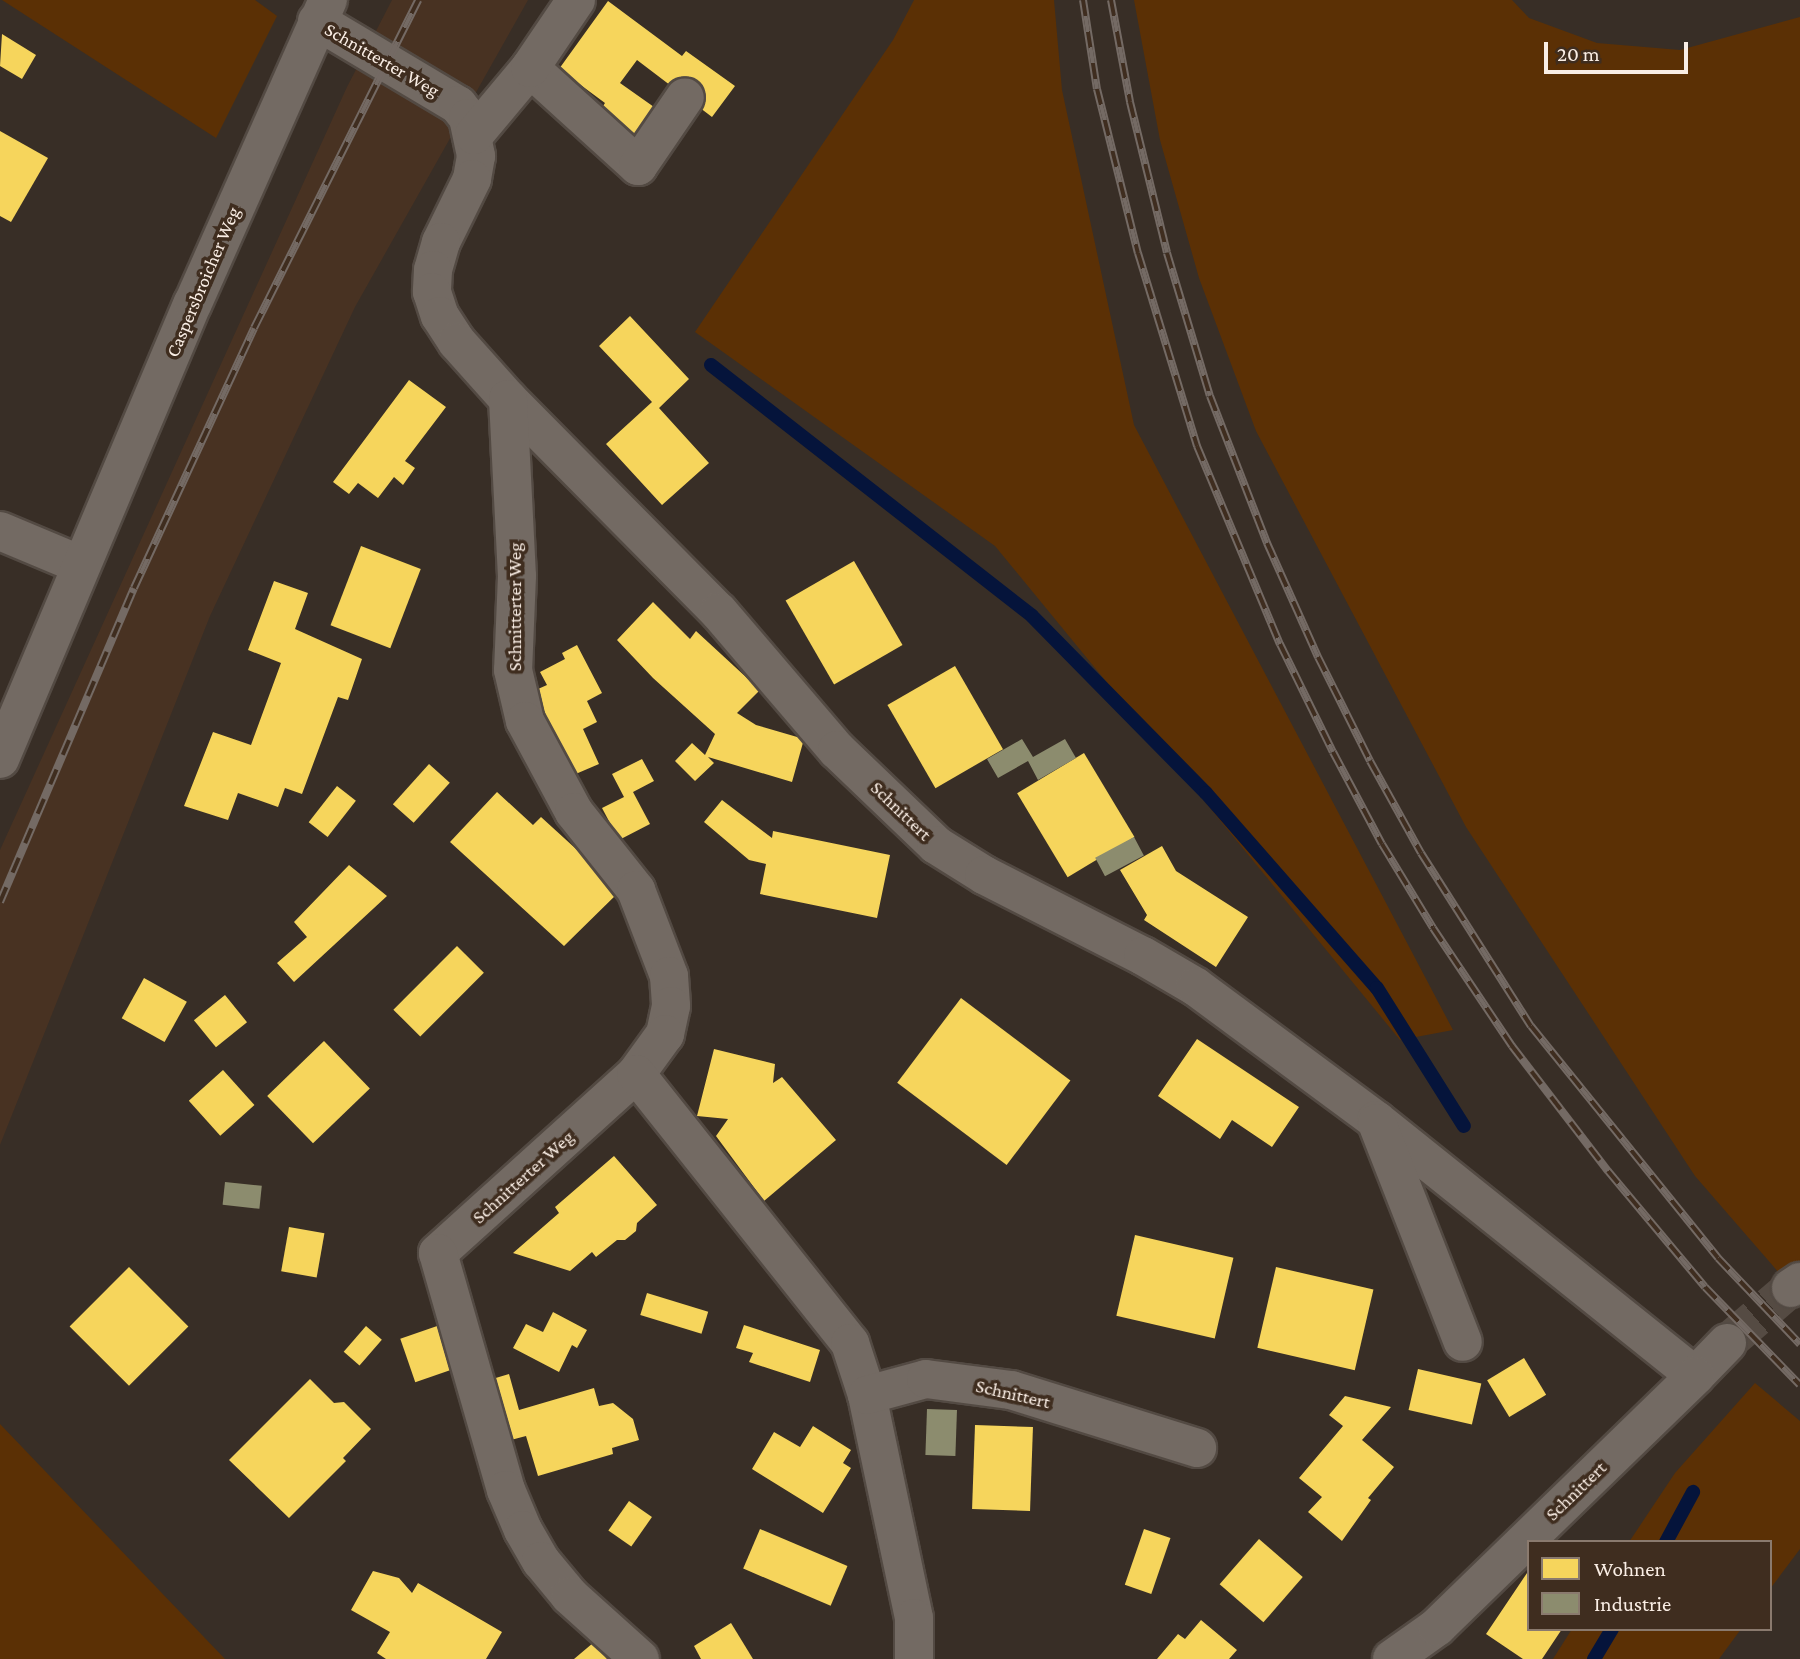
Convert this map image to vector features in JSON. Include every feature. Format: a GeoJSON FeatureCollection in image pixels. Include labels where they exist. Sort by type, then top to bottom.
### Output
{"type":"FeatureCollection","features":[{"type":"Feature","properties":{"kind":"street"},"geometry":{"type":"LineString","coordinates":[[508,399],[457,342],[440,316],[432,292],[433,270],[441,242],[471,178],[476,156],[474,135],[530,68],[576,0]]}},
{"type":"Feature","properties":{"kind":"street","name":"Schnitterter Weg"},"geometry":{"type":"LineString","coordinates":[[323,11],[458,105],[468,118],[474,135]]}},
{"type":"Feature","properties":{"kind":"street","name":"Caspersbroicher Weg"},"geometry":{"type":"LineString","coordinates":[[0,759],[81,565],[323,11]]}},
{"type":"Feature","properties":{"kind":"street"},"geometry":{"type":"LineString","coordinates":[[530,68],[638,166],[685,97]]}},
{"type":"Feature","properties":{"kind":"street","name":"Schnitterter Weg"},"geometry":{"type":"LineString","coordinates":[[508,399],[517,576],[513,670],[524,721],[574,812],[636,890],[669,976],[671,1006],[665,1034],[649,1060],[636,1074],[438,1254],[506,1490],[523,1530],[541,1561],[570,1595],[640,1659]]}},
{"type":"Feature","properties":{"kind":"street","name":"Schnittert"},"geometry":{"type":"LineString","coordinates":[[508,399],[719,612],[837,750],[936,845],[984,875],[1143,956],[1196,987],[1376,1120],[1695,1376]]}},
{"type":"Feature","properties":{"kind":"street"},"geometry":{"type":"LineString","coordinates":[[0,531],[81,565]]}},
{"type":"Feature","properties":{"kind":"street"},"geometry":{"type":"LineString","coordinates":[[636,1074],[850,1343],[867,1395],[914,1618],[914,1659]]}},
{"type":"Feature","properties":{"kind":"street"},"geometry":{"type":"LineString","coordinates":[[1376,1120],[1463,1342]]}},
{"type":"Feature","properties":{"kind":"street","name":"Schnittert"},"geometry":{"type":"LineString","coordinates":[[1392,1659],[1437,1627],[1727,1343]]}},
{"type":"Feature","properties":{"kind":"street","name":"Schnittert"},"geometry":{"type":"LineString","coordinates":[[867,1395],[926,1378],[1012,1390],[1197,1448]]}},
{"type":"Feature","properties":{"kind":"shaded area"},"geometry":{"type":"Polygon","coordinates":[[[2,0],[255,0],[277,16],[216,138],[2,0]]]}},
{"type":"Feature","properties":{"kind":"shaded area"},"geometry":{"type":"Polygon","coordinates":[[[392,0],[528,0],[355,307],[210,616],[0,1145],[0,850],[347,87],[392,0]]]}},
{"type":"Feature","properties":{"kind":"shaded area"},"geometry":{"type":"Polygon","coordinates":[[[914,0],[1054,0],[1062,90],[1134,425],[1453,1030],[1400,1040],[995,546],[695,332],[893,40],[914,0]]]}},
{"type":"Feature","properties":{"kind":"shaded area"},"geometry":{"type":"Polygon","coordinates":[[[1134,0],[1512,0],[1529,18],[1597,43],[1680,50],[1800,17],[1800,1297],[1695,1176],[1466,827],[1256,431],[1199,278],[1160,140],[1134,0]]]}},
{"type":"Feature","properties":{"kind":"shaded area"},"geometry":{"type":"Polygon","coordinates":[[[1755,1383],[1800,1421],[1800,1549],[1772,1586],[1772,1540],[1630,1540],[1675,1473],[1755,1383]]]}},
{"type":"Feature","properties":{"kind":"shaded area"},"geometry":{"type":"Polygon","coordinates":[[[0,1424],[225,1659],[0,1659],[0,1424]]]}},
{"type":"Feature","properties":{"kind":"shaded area"},"geometry":{"type":"Polygon","coordinates":[[[1571,1631],[1740,1631],[1719,1659],[1553,1659],[1571,1631]]]}},
{"type":"Feature","properties":{"kind":"building: Wohnen"},"geometry":{"type":"Polygon","coordinates":[[[608,1],[682,56],[686,51],[735,86],[712,117],[637,60],[620,83],[654,107],[626,148],[592,123],[605,103],[559,69],[608,1]]]}},
{"type":"Feature","properties":{"kind":"building: Wohnen"},"geometry":{"type":"Polygon","coordinates":[[[2,34],[36,55],[22,79],[0,66],[2,34]]]}},
{"type":"Feature","properties":{"kind":"building: Wohnen"},"geometry":{"type":"Polygon","coordinates":[[[0,131],[48,158],[11,222],[0,216],[0,131]]]}},
{"type":"Feature","properties":{"kind":"building: Wohnen"},"geometry":{"type":"Polygon","coordinates":[[[630,316],[689,379],[659,408],[709,463],[662,505],[606,444],[652,402],[599,346],[630,316]]]}},
{"type":"Feature","properties":{"kind":"building: Wohnen"},"geometry":{"type":"Polygon","coordinates":[[[409,380],[446,407],[405,461],[415,468],[403,485],[394,477],[378,498],[358,483],[349,494],[333,482],[409,380]]]}},
{"type":"Feature","properties":{"kind":"building: Wohnen"},"geometry":{"type":"Polygon","coordinates":[[[361,546],[421,569],[390,648],[331,625],[361,546]]]}},
{"type":"Feature","properties":{"kind":"building: Wohnen"},"geometry":{"type":"Polygon","coordinates":[[[854,561],[902,645],[834,685],[786,600],[854,561]]]}},
{"type":"Feature","properties":{"kind":"building: Wohnen"},"geometry":{"type":"Polygon","coordinates":[[[274,581],[308,593],[295,629],[362,659],[348,700],[338,697],[302,794],[285,788],[278,807],[238,793],[228,820],[184,806],[213,732],[251,745],[281,663],[248,650],[274,581]]]}},
{"type":"Feature","properties":{"kind":"building: Wohnen"},"geometry":{"type":"Polygon","coordinates":[[[653,602],[690,639],[696,631],[760,690],[737,713],[756,725],[804,739],[792,782],[708,757],[714,763],[695,781],[675,761],[692,743],[705,755],[715,734],[653,678],[617,640],[653,602]]]}},
{"type":"Feature","properties":{"kind":"building: Wohnen"},"geometry":{"type":"Polygon","coordinates":[[[577,645],[602,693],[587,701],[597,722],[583,729],[599,764],[571,776],[555,743],[558,740],[536,697],[538,689],[547,685],[540,672],[565,659],[562,653],[577,645]]]}},
{"type":"Feature","properties":{"kind":"building: Wohnen"},"geometry":{"type":"Polygon","coordinates":[[[955,666],[1003,749],[935,788],[887,705],[955,666]]]}},
{"type":"Feature","properties":{"kind":"building: Wohnen"},"geometry":{"type":"Polygon","coordinates":[[[1084,753],[1134,837],[1068,877],[1017,793],[1084,753]]]}},
{"type":"Feature","properties":{"kind":"building: Wohnen"},"geometry":{"type":"Polygon","coordinates":[[[642,759],[654,781],[633,792],[650,824],[619,840],[602,808],[624,797],[612,774],[642,759]]]}},
{"type":"Feature","properties":{"kind":"building: Wohnen"},"geometry":{"type":"Polygon","coordinates":[[[429,764],[450,783],[414,823],[393,804],[429,764]]]}},
{"type":"Feature","properties":{"kind":"building: Wohnen"},"geometry":{"type":"Polygon","coordinates":[[[337,786],[356,801],[328,837],[309,822],[337,786]]]}},
{"type":"Feature","properties":{"kind":"building: Wohnen"},"geometry":{"type":"Polygon","coordinates":[[[497,792],[533,825],[541,817],[621,890],[564,946],[450,842],[497,792]]]}},
{"type":"Feature","properties":{"kind":"building: Wohnen"},"geometry":{"type":"Polygon","coordinates":[[[722,800],[772,838],[773,831],[890,855],[877,918],[760,894],[766,864],[749,860],[704,822],[722,800]]]}},
{"type":"Feature","properties":{"kind":"building: Wohnen"},"geometry":{"type":"Polygon","coordinates":[[[1162,846],[1176,871],[1248,917],[1216,967],[1144,920],[1147,915],[1120,870],[1162,846]]]}},
{"type":"Feature","properties":{"kind":"building: Wohnen"},"geometry":{"type":"Polygon","coordinates":[[[349,865],[387,896],[294,982],[277,963],[307,937],[294,922],[349,865]]]}},
{"type":"Feature","properties":{"kind":"building: Wohnen"},"geometry":{"type":"Polygon","coordinates":[[[457,946],[484,973],[420,1037],[393,1010],[457,946]]]}},
{"type":"Feature","properties":{"kind":"building: Wohnen"},"geometry":{"type":"Polygon","coordinates":[[[144,978],[187,1002],[165,1042],[122,1018],[144,978]]]}},
{"type":"Feature","properties":{"kind":"building: Wohnen"},"geometry":{"type":"Polygon","coordinates":[[[225,995],[247,1022],[216,1047],[194,1020],[225,995]]]}},
{"type":"Feature","properties":{"kind":"building: Wohnen"},"geometry":{"type":"Polygon","coordinates":[[[961,998],[1070,1080],[1007,1165],[897,1083],[961,998]]]}},
{"type":"Feature","properties":{"kind":"building: Wohnen"},"geometry":{"type":"Polygon","coordinates":[[[1197,1039],[1299,1107],[1272,1147],[1232,1120],[1220,1139],[1158,1096],[1197,1039]]]}},
{"type":"Feature","properties":{"kind":"building: Wohnen"},"geometry":{"type":"Polygon","coordinates":[[[324,1041],[370,1088],[313,1143],[267,1096],[324,1041]]]}},
{"type":"Feature","properties":{"kind":"building: Wohnen"},"geometry":{"type":"Polygon","coordinates":[[[714,1049],[775,1064],[773,1083],[782,1077],[836,1140],[764,1201],[716,1136],[728,1119],[697,1116],[714,1049]]]}},
{"type":"Feature","properties":{"kind":"building: Wohnen"},"geometry":{"type":"Polygon","coordinates":[[[223,1070],[254,1105],[220,1136],[189,1101],[223,1070]]]}},
{"type":"Feature","properties":{"kind":"building: Wohnen"},"geometry":{"type":"Polygon","coordinates":[[[614,1156],[657,1205],[637,1223],[636,1231],[625,1240],[617,1240],[596,1257],[592,1252],[570,1271],[513,1253],[559,1213],[555,1207],[614,1156]]]}},
{"type":"Feature","properties":{"kind":"building: Wohnen"},"geometry":{"type":"Polygon","coordinates":[[[289,1227],[324,1233],[317,1278],[281,1271],[289,1227]]]}},
{"type":"Feature","properties":{"kind":"building: Wohnen"},"geometry":{"type":"Polygon","coordinates":[[[1135,1235],[1233,1258],[1215,1339],[1116,1316],[1135,1235]]]}},
{"type":"Feature","properties":{"kind":"building: Wohnen"},"geometry":{"type":"Polygon","coordinates":[[[129,1267],[188,1326],[129,1386],[70,1326],[129,1267]]]}},
{"type":"Feature","properties":{"kind":"building: Wohnen"},"geometry":{"type":"Polygon","coordinates":[[[1276,1267],[1373,1289],[1355,1370],[1257,1348],[1276,1267]]]}},
{"type":"Feature","properties":{"kind":"building: Wohnen"},"geometry":{"type":"Polygon","coordinates":[[[647,1293],[708,1312],[701,1334],[640,1315],[647,1293]]]}},
{"type":"Feature","properties":{"kind":"building: Wohnen"},"geometry":{"type":"Polygon","coordinates":[[[553,1312],[587,1330],[577,1348],[572,1345],[559,1372],[513,1348],[526,1324],[543,1332],[553,1312]]]}},
{"type":"Feature","properties":{"kind":"building: Wohnen"},"geometry":{"type":"Polygon","coordinates":[[[440,1325],[455,1368],[415,1382],[400,1339],[440,1325]]]}},
{"type":"Feature","properties":{"kind":"building: Wohnen"},"geometry":{"type":"Polygon","coordinates":[[[744,1325],[820,1350],[810,1382],[749,1362],[753,1353],[736,1348],[744,1325]]]}},
{"type":"Feature","properties":{"kind":"building: Wohnen"},"geometry":{"type":"Polygon","coordinates":[[[366,1326],[382,1340],[360,1365],[344,1352],[366,1326]]]}},
{"type":"Feature","properties":{"kind":"building: Wohnen"},"geometry":{"type":"Polygon","coordinates":[[[1524,1358],[1546,1395],[1509,1417],[1487,1380],[1524,1358]]]}},
{"type":"Feature","properties":{"kind":"building: Wohnen"},"geometry":{"type":"Polygon","coordinates":[[[1418,1369],[1481,1384],[1472,1425],[1409,1410],[1418,1369]]]}},
{"type":"Feature","properties":{"kind":"building: Wohnen"},"geometry":{"type":"Polygon","coordinates":[[[509,1374],[519,1410],[594,1388],[599,1406],[613,1403],[633,1419],[639,1440],[612,1448],[613,1454],[538,1476],[526,1436],[507,1441],[489,1380],[509,1374]]]}},
{"type":"Feature","properties":{"kind":"building: Wohnen"},"geometry":{"type":"Polygon","coordinates":[[[310,1379],[334,1403],[344,1402],[371,1429],[343,1458],[346,1461],[289,1518],[229,1460],[310,1379]]]}},
{"type":"Feature","properties":{"kind":"building: Wohnen"},"geometry":{"type":"Polygon","coordinates":[[[1345,1396],[1391,1407],[1362,1440],[1394,1467],[1368,1498],[1371,1500],[1342,1541],[1308,1512],[1322,1497],[1299,1478],[1343,1426],[1329,1415],[1345,1396]]]}},
{"type":"Feature","properties":{"kind":"building: Wohnen"},"geometry":{"type":"Polygon","coordinates":[[[975,1425],[1033,1427],[1030,1511],[972,1509],[975,1425]]]}},
{"type":"Feature","properties":{"kind":"building: Wohnen"},"geometry":{"type":"Polygon","coordinates":[[[813,1426],[851,1450],[843,1463],[851,1468],[823,1513],[752,1469],[774,1432],[800,1447],[813,1426]]]}},
{"type":"Feature","properties":{"kind":"building: Wohnen"},"geometry":{"type":"Polygon","coordinates":[[[629,1501],[652,1517],[631,1547],[608,1530],[629,1501]]]}},
{"type":"Feature","properties":{"kind":"building: Wohnen"},"geometry":{"type":"Polygon","coordinates":[[[760,1529],[847,1566],[831,1606],[743,1569],[760,1529]]]}},
{"type":"Feature","properties":{"kind":"building: Wohnen"},"geometry":{"type":"Polygon","coordinates":[[[1144,1529],[1170,1538],[1151,1594],[1125,1585],[1144,1529]]]}},
{"type":"Feature","properties":{"kind":"building: Wohnen"},"geometry":{"type":"Polygon","coordinates":[[[1259,1539],[1303,1577],[1263,1622],[1220,1584],[1259,1539]]]}},
{"type":"Feature","properties":{"kind":"building: Wohnen"},"geometry":{"type":"Polygon","coordinates":[[[373,1571],[399,1578],[412,1593],[418,1583],[502,1632],[486,1659],[386,1659],[377,1653],[390,1632],[351,1610],[373,1571]]]}},
{"type":"Feature","properties":{"kind":"building: Wohnen"},"geometry":{"type":"Polygon","coordinates":[[[1527,1573],[1527,1631],[1561,1631],[1542,1659],[1523,1659],[1486,1634],[1527,1573]]]}},
{"type":"Feature","properties":{"kind":"building: Wohnen"},"geometry":{"type":"Polygon","coordinates":[[[1201,1620],[1237,1650],[1229,1659],[1157,1659],[1178,1634],[1185,1639],[1201,1620]]]}},
{"type":"Feature","properties":{"kind":"building: Wohnen"},"geometry":{"type":"Polygon","coordinates":[[[731,1623],[753,1659],[701,1659],[694,1646],[731,1623]]]}},
{"type":"Feature","properties":{"kind":"building: Wohnen"},"geometry":{"type":"Polygon","coordinates":[[[593,1643],[607,1659],[574,1659],[593,1643]]]}},
{"type":"Feature","properties":{"kind":"building: Industrie"},"geometry":{"type":"Polygon","coordinates":[[[1022,739],[1033,757],[1065,739],[1076,758],[1038,780],[1028,761],[998,778],[987,759],[1022,739]]]}},
{"type":"Feature","properties":{"kind":"building: Industrie"},"geometry":{"type":"Polygon","coordinates":[[[1134,837],[1144,856],[1105,876],[1095,858],[1134,837]]]}},
{"type":"Feature","properties":{"kind":"building: Industrie"},"geometry":{"type":"Polygon","coordinates":[[[225,1182],[262,1186],[259,1209],[223,1205],[225,1182]]]}},
{"type":"Feature","properties":{"kind":"building: Industrie"},"geometry":{"type":"Polygon","coordinates":[[[927,1409],[957,1410],[955,1456],[925,1455],[927,1409]]]}},
{"type":"Feature","properties":{"kind":"waterway"},"geometry":{"type":"LineString","coordinates":[[711,365],[1032,616],[1206,793],[1377,988],[1464,1126]]}},
{"type":"Feature","properties":{"kind":"waterway"},"geometry":{"type":"LineString","coordinates":[[1667,1540],[1693,1492]]}},
{"type":"Feature","properties":{"kind":"waterway"},"geometry":{"type":"LineString","coordinates":[[1594,1659],[1611,1631]]}},
{"type":"Feature","properties":{"kind":"tunnel"},"geometry":{"type":"LineString","coordinates":[[1727,1343],[1791,1288]]}},
{"type":"Feature","properties":{"kind":"railway"},"geometry":{"type":"LineString","coordinates":[[0,902],[134,588],[254,328],[418,0]]}},
{"type":"Feature","properties":{"kind":"railway"},"geometry":{"type":"LineString","coordinates":[[1083,0],[1097,89],[1138,253],[1197,446],[1280,644],[1333,752],[1382,844],[1433,928],[1512,1046],[1608,1171],[1705,1287],[1800,1385]]}},
{"type":"Feature","properties":{"kind":"railway"},"geometry":{"type":"LineString","coordinates":[[1111,0],[1130,102],[1167,253],[1210,396],[1267,543],[1318,657],[1370,761],[1421,853],[1531,1026],[1718,1258],[1800,1344]]}}]}
